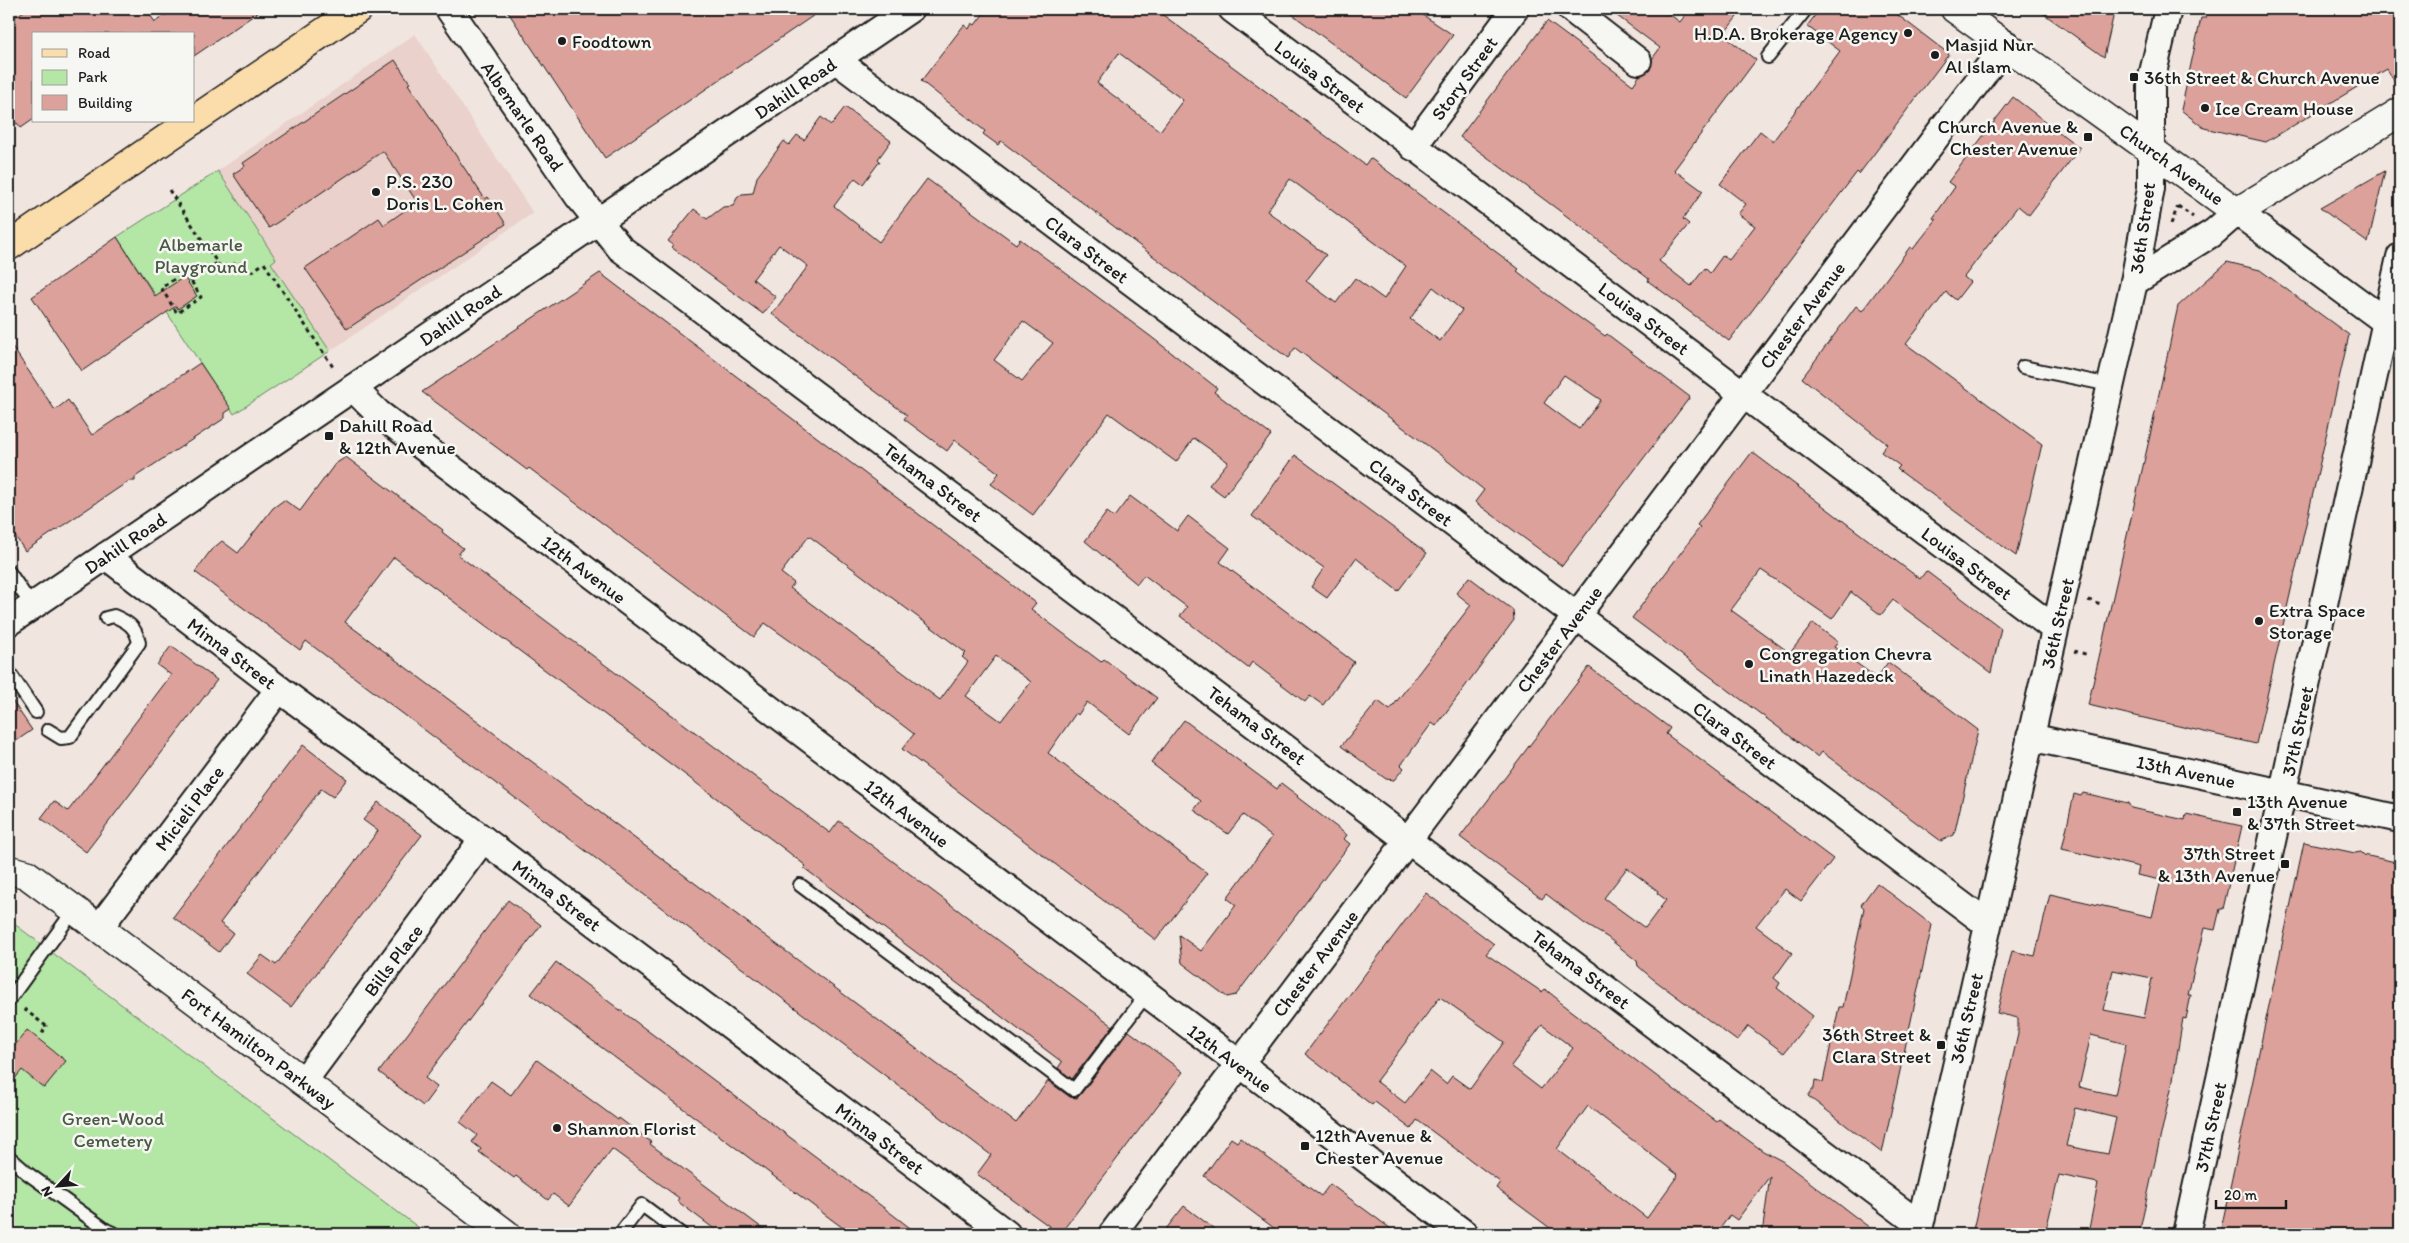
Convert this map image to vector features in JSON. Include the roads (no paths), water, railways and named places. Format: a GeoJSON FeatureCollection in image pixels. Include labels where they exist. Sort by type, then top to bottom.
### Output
{"type":"FeatureCollection","features":[{"type":"Feature","properties":{"kind":"main road"},"geometry":{"type":"LineString","coordinates":[[195,120],[358,9]]}},
{"type":"Feature","properties":{"kind":"main road","name":"Church Avenue"},"geometry":{"type":"LineString","coordinates":[[1955,9],[2150,147],[2237,212]]}},
{"type":"Feature","properties":{"kind":"main road"},"geometry":{"type":"LineString","coordinates":[[2237,212],[2400,112]]}},
{"type":"Feature","properties":{"kind":"main road"},"geometry":{"type":"LineString","coordinates":[[9,246],[192,122]]}},
{"type":"Feature","properties":{"kind":"main road","name":"Fort Hamilton Parkway"},"geometry":{"type":"LineString","coordinates":[[15,868],[100,928],[506,1234]]}},
{"type":"Feature","properties":{"kind":"street","name":"Albemarle Road"},"geometry":{"type":"LineString","coordinates":[[449,9],[578,196],[599,221]]}},
{"type":"Feature","properties":{"kind":"street","name":"Dahill Road"},"geometry":{"type":"LineString","coordinates":[[9,622],[910,9]]}},
{"type":"Feature","properties":{"kind":"street","name":"Louisa Street"},"geometry":{"type":"LineString","coordinates":[[1232,9],[2055,629]]}},
{"type":"Feature","properties":{"kind":"street","name":"Story Street"},"geometry":{"type":"LineString","coordinates":[[1413,147],[1515,9]]}},
{"type":"Feature","properties":{"kind":"street"},"geometry":{"type":"LineString","coordinates":[[1571,9],[1638,61]]}},
{"type":"Feature","properties":{"kind":"street","name":"36th Street"},"geometry":{"type":"LineString","coordinates":[[1919,1230],[2134,282],[2151,188],[2151,81],[2168,9]]}},
{"type":"Feature","properties":{"kind":"street","name":"Chester Avenue"},"geometry":{"type":"LineString","coordinates":[[1112,1234],[2006,44]]}},
{"type":"Feature","properties":{"kind":"street","name":"Clara Street"},"geometry":{"type":"LineString","coordinates":[[836,60],[1987,924]]}},
{"type":"Feature","properties":{"kind":"street"},"geometry":{"type":"LineString","coordinates":[[2134,282],[2214,232],[2237,212]]}},
{"type":"Feature","properties":{"kind":"street","name":"Church Avenue"},"geometry":{"type":"LineString","coordinates":[[2237,212],[2386,322]]}},
{"type":"Feature","properties":{"kind":"street","name":"Tehama Street"},"geometry":{"type":"LineString","coordinates":[[599,221],[620,248],[1409,839],[1919,1230]]}},
{"type":"Feature","properties":{"kind":"street","name":"37th Street"},"geometry":{"type":"LineString","coordinates":[[2186,1234],[2400,257]]}},
{"type":"Feature","properties":{"kind":"street","name":"12th Avenue"},"geometry":{"type":"LineString","coordinates":[[353,388],[385,418],[1146,995],[1465,1234]]}},
{"type":"Feature","properties":{"kind":"street","name":"Minna Street"},"geometry":{"type":"LineString","coordinates":[[106,556],[279,689],[483,839],[1007,1234]]}},
{"type":"Feature","properties":{"kind":"street","name":"Micieli Place"},"geometry":{"type":"LineString","coordinates":[[100,928],[279,689]]}},
{"type":"Feature","properties":{"kind":"street","name":"13th Avenue"},"geometry":{"type":"LineString","coordinates":[[2030,737],[2400,819]]}},
{"type":"Feature","properties":{"kind":"street","name":"Bills Place"},"geometry":{"type":"LineString","coordinates":[[303,1082],[483,839]]}},
{"type":"Feature","properties":{"kind":"lane"},"geometry":{"type":"LineString","coordinates":[[1768,58],[1806,9]]}},
{"type":"Feature","properties":{"kind":"lane"},"geometry":{"type":"LineString","coordinates":[[2024,367],[2110,385]]}},
{"type":"Feature","properties":{"kind":"lane"},"geometry":{"type":"LineString","coordinates":[[9,572],[32,606]]}},
{"type":"Feature","properties":{"kind":"lane"},"geometry":{"type":"LineString","coordinates":[[48,730],[60,738],[70,737],[139,643],[133,626],[114,616],[106,618]]}},
{"type":"Feature","properties":{"kind":"lane"},"geometry":{"type":"LineString","coordinates":[[9,672],[36,712]]}},
{"type":"Feature","properties":{"kind":"lane"},"geometry":{"type":"LineString","coordinates":[[800,885],[1074,1090],[1146,995]]}},
{"type":"Feature","properties":{"kind":"lane"},"geometry":{"type":"LineString","coordinates":[[9,999],[74,910]]}},
{"type":"Feature","properties":{"kind":"lane"},"geometry":{"type":"LineString","coordinates":[[9,1157],[27,1173],[106,1230],[116,1234]]}},
{"type":"Feature","properties":{"kind":"lane"},"geometry":{"type":"LineString","coordinates":[[620,1234],[642,1205],[681,1234]]}},
{"type":"Feature","properties":{"kind":"place","name":"H.D.A. Brokerage Agency"},"geometry":{"type":"Point","coordinates":[1908,33]}},
{"type":"Feature","properties":{"kind":"place","name":"Foodtown"},"geometry":{"type":"Point","coordinates":[562,41]}},
{"type":"Feature","properties":{"kind":"place","name":"Masjid Nur Al Islam"},"geometry":{"type":"Point","coordinates":[1935,55]}},
{"type":"Feature","properties":{"kind":"place","name":"36th Street & Church Avenue"},"geometry":{"type":"Point","coordinates":[2134,77]}},
{"type":"Feature","properties":{"kind":"place","name":"Ice Cream House"},"geometry":{"type":"Point","coordinates":[2205,108]}},
{"type":"Feature","properties":{"kind":"place","name":"Church Avenue & Chester Avenue"},"geometry":{"type":"Point","coordinates":[2088,137]}},
{"type":"Feature","properties":{"kind":"place","name":"P.S. 230 Doris L. Cohen"},"geometry":{"type":"Point","coordinates":[376,192]}},
{"type":"Feature","properties":{"kind":"place","name":"Dahill Road & 12th Avenue"},"geometry":{"type":"Point","coordinates":[329,436]}},
{"type":"Feature","properties":{"kind":"place","name":"Extra Space Storage"},"geometry":{"type":"Point","coordinates":[2259,621]}},
{"type":"Feature","properties":{"kind":"place","name":"Congregation Chevra Linath Hazedeck"},"geometry":{"type":"Point","coordinates":[1749,664]}},
{"type":"Feature","properties":{"kind":"place","name":"13th Avenue & 37th Street"},"geometry":{"type":"Point","coordinates":[2237,812]}},
{"type":"Feature","properties":{"kind":"place","name":"37th Street & 13th Avenue"},"geometry":{"type":"Point","coordinates":[2285,864]}},
{"type":"Feature","properties":{"kind":"place","name":"36th Street & Clara Street"},"geometry":{"type":"Point","coordinates":[1941,1045]}},
{"type":"Feature","properties":{"kind":"place","name":"Shannon Florist"},"geometry":{"type":"Point","coordinates":[557,1128]}},
{"type":"Feature","properties":{"kind":"place","name":"12th Avenue & Chester Avenue"},"geometry":{"type":"Point","coordinates":[1305,1146]}},
{"type":"Feature","properties":{"kind":"park label","name":"Albemarle Playground"},"geometry":{"type":"Point","coordinates":[201,255]}},
{"type":"Feature","properties":{"kind":"park label","name":"Green-Wood Cemetery"},"geometry":{"type":"Point","coordinates":[113,1129]}}]}
